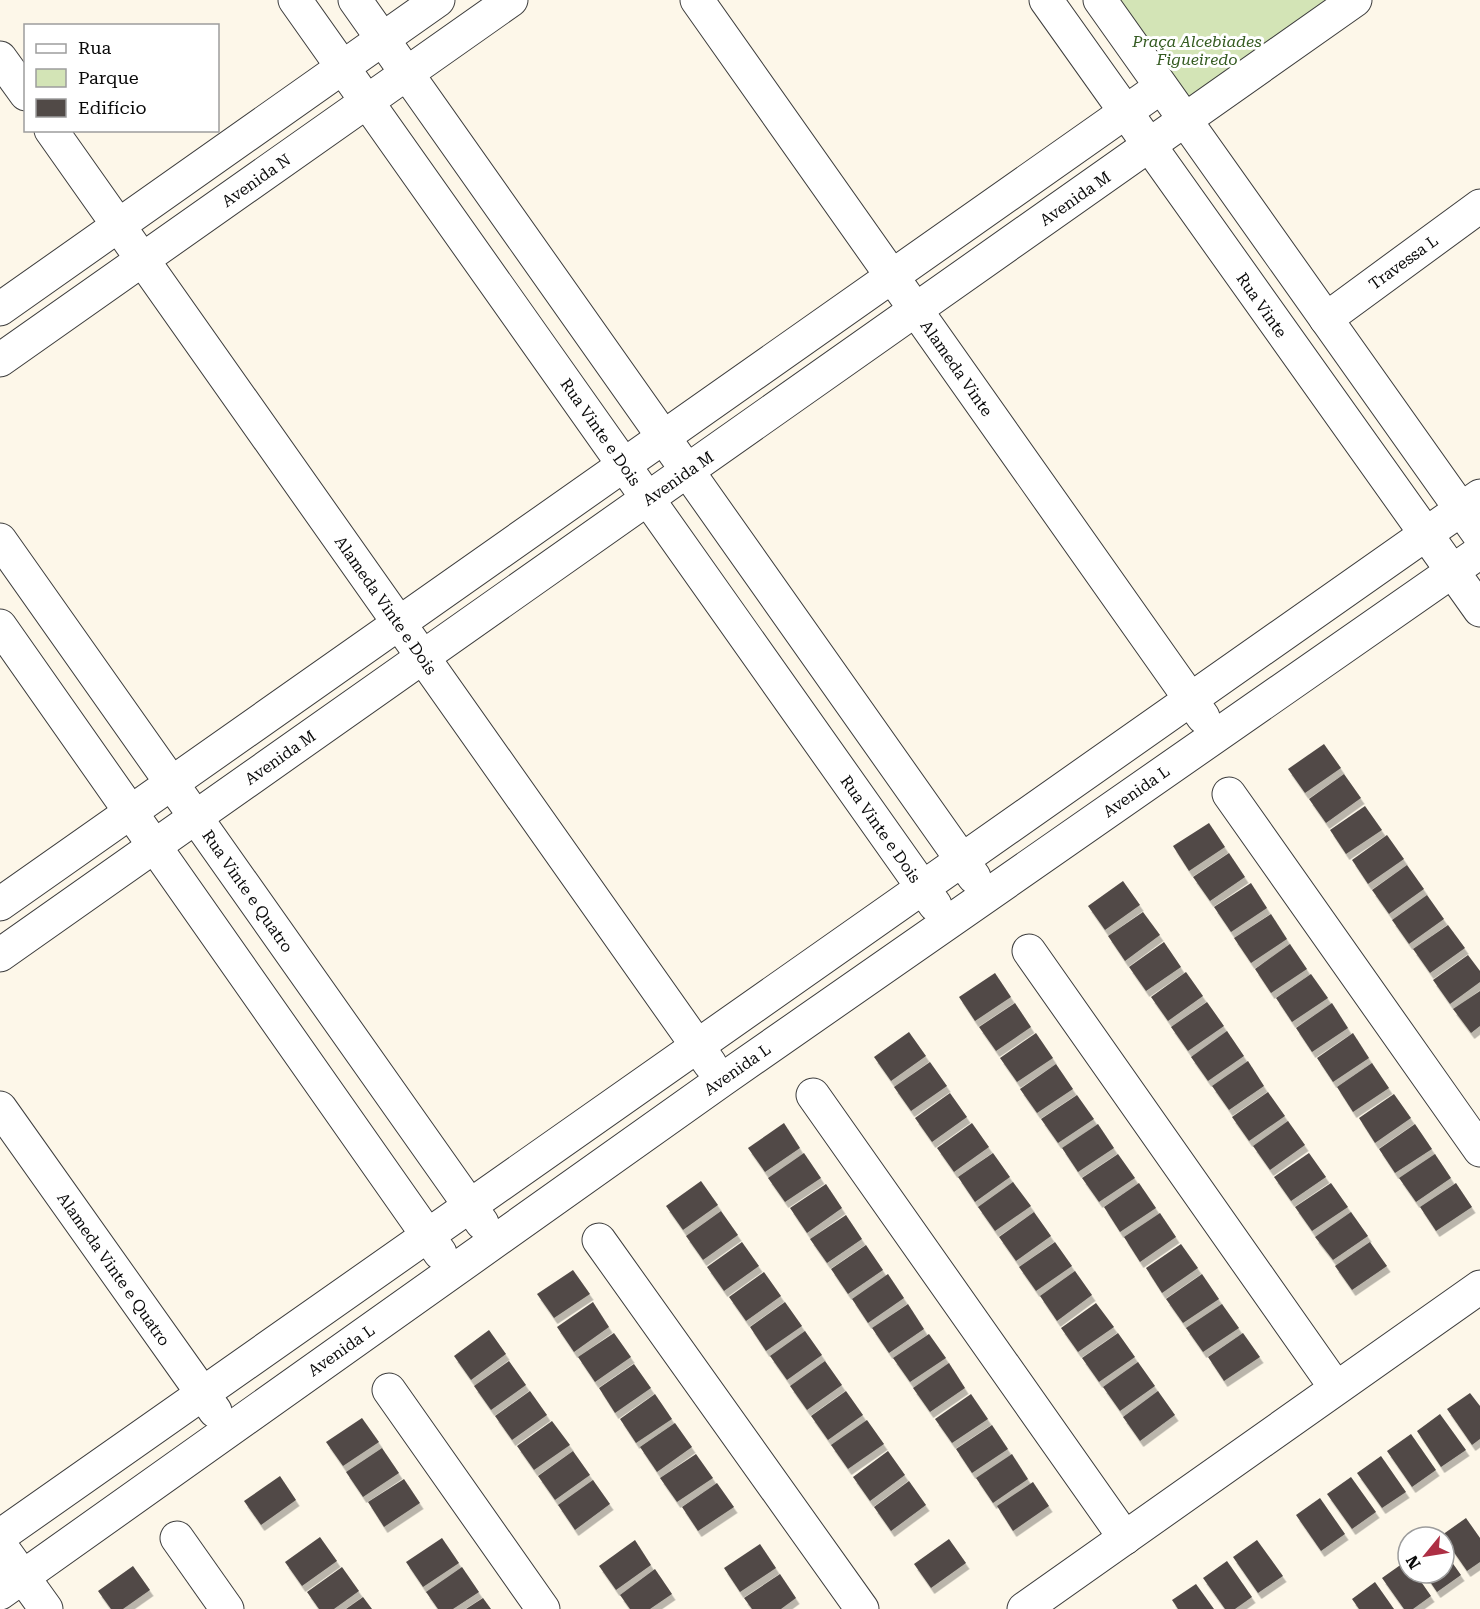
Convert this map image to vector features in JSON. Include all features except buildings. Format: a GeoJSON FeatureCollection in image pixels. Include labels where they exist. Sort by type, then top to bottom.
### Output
{"type":"FeatureCollection","features":[{"type":"Feature","properties":{"kind":"street","name":"Rua Vinte e Dois"},"geometry":{"type":"LineString","coordinates":[[295,0],[948,923]]}},
{"type":"Feature","properties":{"kind":"street"},"geometry":{"type":"LineString","coordinates":[[355,0],[988,895]]}},
{"type":"Feature","properties":{"kind":"street"},"geometry":{"type":"LineString","coordinates":[[0,309],[438,0]]}},
{"type":"Feature","properties":{"kind":"street","name":"Avenida N"},"geometry":{"type":"LineString","coordinates":[[0,360],[512,0]]}},
{"type":"Feature","properties":{"kind":"street","name":"Alameda Vinte"},"geometry":{"type":"LineString","coordinates":[[698,0],[1215,736]]}},
{"type":"Feature","properties":{"kind":"street","name":"Rua Vinte"},"geometry":{"type":"LineString","coordinates":[[1046,0],[1480,610]]}},
{"type":"Feature","properties":{"kind":"street"},"geometry":{"type":"LineString","coordinates":[[1100,0],[1326,319],[1470,502],[1480,536]]}},
{"type":"Feature","properties":{"kind":"street","name":"Avenida M"},"geometry":{"type":"LineString","coordinates":[[0,955],[1354,0]]}},
{"type":"Feature","properties":{"kind":"street"},"geometry":{"type":"LineString","coordinates":[[0,58],[24,91]]}},
{"type":"Feature","properties":{"kind":"street"},"geometry":{"type":"LineString","coordinates":[[0,904],[1161,87]]}},
{"type":"Feature","properties":{"kind":"street","name":"Alameda Vinte e Dois"},"geometry":{"type":"LineString","coordinates":[[52,132],[696,1047],[722,1080]]}},
{"type":"Feature","properties":{"kind":"street","name":"Travessa L"},"geometry":{"type":"LineString","coordinates":[[1326,319],[1480,206]]}},
{"type":"Feature","properties":{"kind":"street"},"geometry":{"type":"LineString","coordinates":[[0,1536],[1470,502]]}},
{"type":"Feature","properties":{"kind":"street","name":"Rua Vinte e Quatro"},"geometry":{"type":"LineString","coordinates":[[0,540],[495,1242]]}},
{"type":"Feature","properties":{"kind":"street","name":"Avenida L"},"geometry":{"type":"LineString","coordinates":[[12,1585],[722,1080],[1480,552]]}},
{"type":"Feature","properties":{"kind":"street"},"geometry":{"type":"LineString","coordinates":[[0,626],[453,1271]]}},
{"type":"Feature","properties":{"kind":"street"},"geometry":{"type":"LineString","coordinates":[[1230,794],[1480,1150]]}},
{"type":"Feature","properties":{"kind":"street"},"geometry":{"type":"LineString","coordinates":[[1029,951],[1336,1388]]}},
{"type":"Feature","properties":{"kind":"street"},"geometry":{"type":"LineString","coordinates":[[813,1095],[1125,1538]]}},
{"type":"Feature","properties":{"kind":"street","name":"Alameda Vinte e Quatro"},"geometry":{"type":"LineString","coordinates":[[0,1108],[228,1430]]}},
{"type":"Feature","properties":{"kind":"street"},"geometry":{"type":"LineString","coordinates":[[599,1240],[862,1609]]}},
{"type":"Feature","properties":{"kind":"street"},"geometry":{"type":"LineString","coordinates":[[1024,1609],[1480,1287]]}},
{"type":"Feature","properties":{"kind":"street"},"geometry":{"type":"LineString","coordinates":[[389,1390],[543,1609]]}},
{"type":"Feature","properties":{"kind":"street"},"geometry":{"type":"LineString","coordinates":[[177,1538],[227,1609]]}},
{"type":"Feature","properties":{"kind":"street"},"geometry":{"type":"LineString","coordinates":[[0,1545],[12,1585],[46,1609]]}},
{"type":"Feature","properties":{"kind":"green space","name":"Praça Alcebiades Figueiredo"},"geometry":{"type":"Polygon","coordinates":[[[1100,0],[1354,0],[1185,120],[1100,0]]]}}]}
